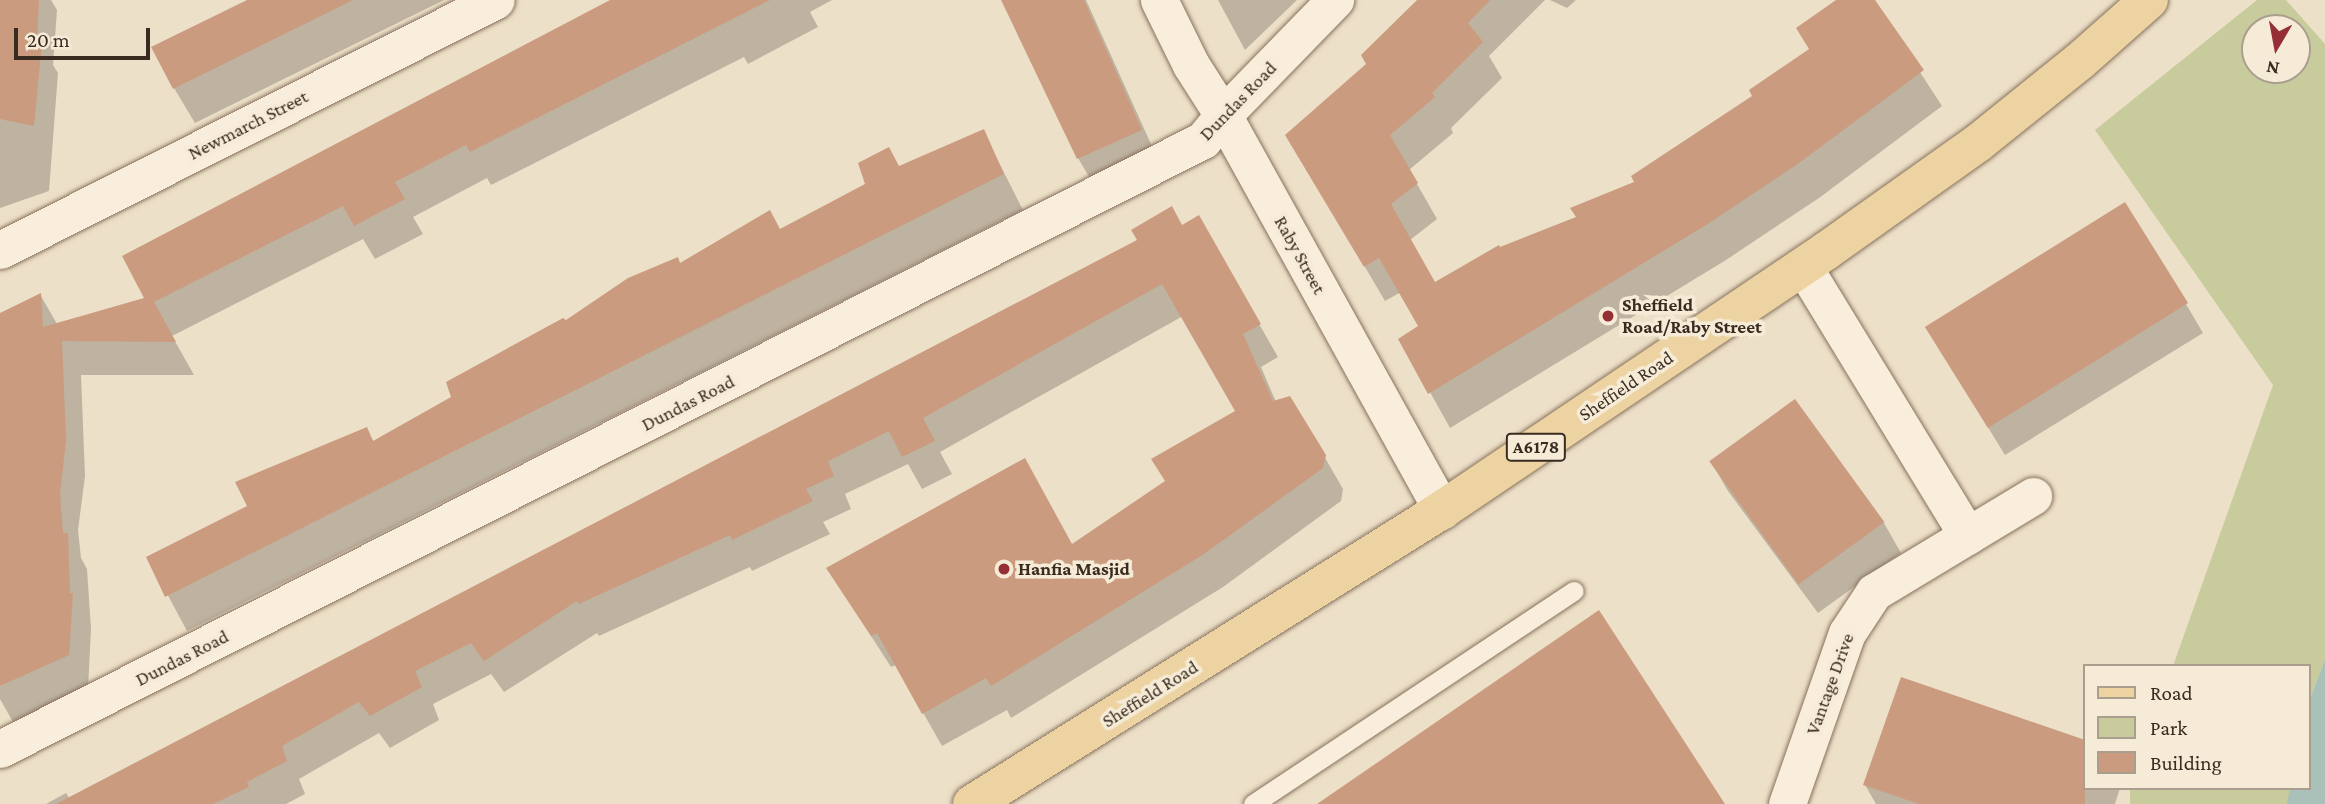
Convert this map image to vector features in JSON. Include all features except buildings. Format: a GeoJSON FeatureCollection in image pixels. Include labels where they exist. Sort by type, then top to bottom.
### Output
{"type":"FeatureCollection","features":[{"type":"Feature","properties":{"kind":"main road","name":"Sheffield Road"},"geometry":{"type":"LineString","coordinates":[[988,800],[1442,510],[1803,266],[1978,143],[2080,61],[2149,0]]}},
{"type":"Feature","properties":{"kind":"street","name":"Newmarch Street"},"geometry":{"type":"LineString","coordinates":[[0,250],[496,0]]}},
{"type":"Feature","properties":{"kind":"street","name":"Raby Street"},"geometry":{"type":"LineString","coordinates":[[1159,0],[1191,65],[1223,115],[1442,510]]}},
{"type":"Feature","properties":{"kind":"street","name":"Dundas Road"},"geometry":{"type":"LineString","coordinates":[[0,749],[1140,175],[1203,140],[1223,115],[1335,0]]}},
{"type":"Feature","properties":{"kind":"street"},"geometry":{"type":"LineString","coordinates":[[1803,266],[1968,536]]}},
{"type":"Feature","properties":{"kind":"street","name":"Vantage Drive"},"geometry":{"type":"LineString","coordinates":[[1787,804],[1847,633],[1874,592],[2033,496]]}},
{"type":"Feature","properties":{"kind":"lane"},"geometry":{"type":"LineString","coordinates":[[1253,804],[1574,591]]}},
{"type":"Feature","properties":{"kind":"green space"},"geometry":{"type":"Polygon","coordinates":[[[2257,0],[2286,0],[2298,14],[2241,14],[2241,84],[2311,84],[2311,28],[2325,44],[2325,659],[2311,697],[2311,664],[2174,664],[2273,385],[2095,130],[2257,0]]]}},
{"type":"Feature","properties":{"kind":"green space"},"geometry":{"type":"Polygon","coordinates":[[[2130,790],[2290,790],[2290,804],[2130,804],[2130,790]]]}},
{"type":"Feature","properties":{"kind":"water"},"geometry":{"type":"Polygon","coordinates":[[[2325,659],[2325,804],[2287,804],[2290,790],[2311,790],[2311,697],[2325,659]]]}},
{"type":"Feature","properties":{"kind":"place","name":"Sheffield Road/Raby Street"},"geometry":{"type":"Point","coordinates":[1608,316]}},
{"type":"Feature","properties":{"kind":"place","name":"Hanfia Masjid"},"geometry":{"type":"Point","coordinates":[1004,569]}}]}
